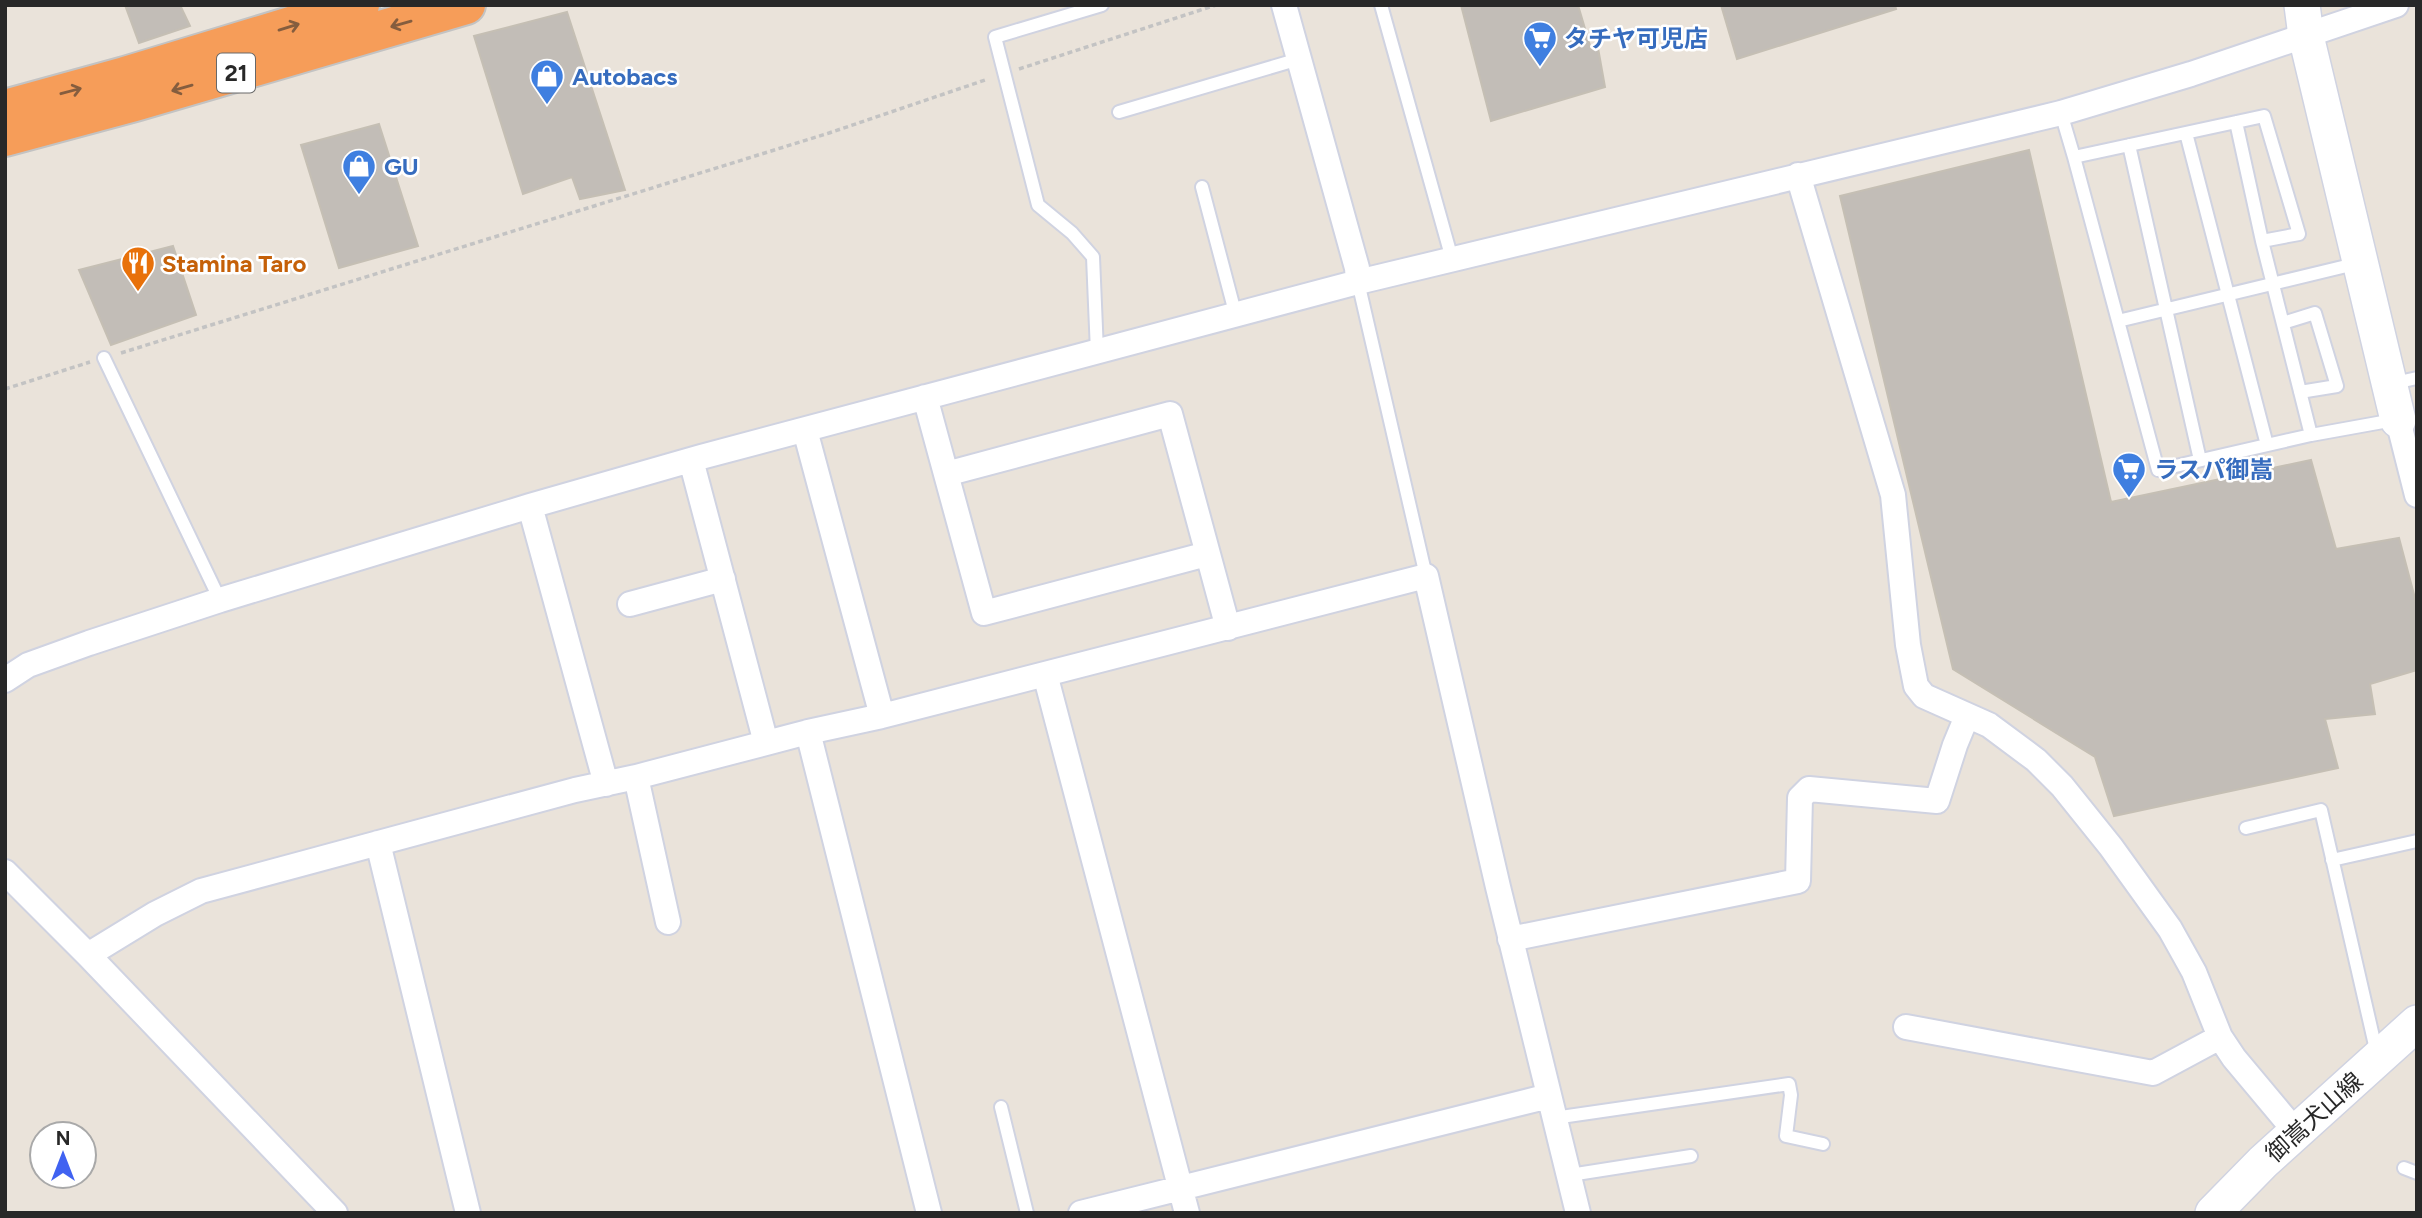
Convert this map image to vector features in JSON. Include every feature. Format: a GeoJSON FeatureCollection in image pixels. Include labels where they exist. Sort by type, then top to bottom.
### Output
{"type":"FeatureCollection","features":[{"type":"Feature","properties":{"kind":"highway","name":"21"},"geometry":{"type":"LineString","coordinates":[[5,109],[360,5]]}},
{"type":"Feature","properties":{"kind":"highway","name":"21"},"geometry":{"type":"LineString","coordinates":[[5,137],[135,102],[466,5]]}},
{"type":"Feature","properties":{"kind":"street"},"geometry":{"type":"LineString","coordinates":[[1284,5],[1359,282]]}},
{"type":"Feature","properties":{"kind":"street"},"geometry":{"type":"LineString","coordinates":[[5,680],[28,665],[89,642],[530,506],[691,460],[1359,282],[2061,113],[2191,74],[2304,20],[2396,5]]}},
{"type":"Feature","properties":{"kind":"street"},"geometry":{"type":"LineString","coordinates":[[2304,20],[2360,263],[2403,381],[2398,419],[2417,495]]}},
{"type":"Feature","properties":{"kind":"street"},"geometry":{"type":"LineString","coordinates":[[1798,175],[1893,495],[1908,645],[1916,686],[1924,696],[1989,725],[2036,760],[2062,786],[2111,847],[2170,929],[2194,972],[2220,1037],[2234,1058],[2296,1132]]}},
{"type":"Feature","properties":{"kind":"street"},"geometry":{"type":"LineString","coordinates":[[925,397],[984,612],[1207,554]]}},
{"type":"Feature","properties":{"kind":"street"},"geometry":{"type":"LineString","coordinates":[[946,474],[1170,414],[1228,628]]}},
{"type":"Feature","properties":{"kind":"street"},"geometry":{"type":"LineString","coordinates":[[805,429],[882,716]]}},
{"type":"Feature","properties":{"kind":"street"},"geometry":{"type":"LineString","coordinates":[[691,460],[766,743]]}},
{"type":"Feature","properties":{"kind":"street"},"geometry":{"type":"LineString","coordinates":[[530,506],[606,784]]}},
{"type":"Feature","properties":{"kind":"street"},"geometry":{"type":"LineString","coordinates":[[88,955],[155,914],[201,891],[575,790],[882,716],[1426,576],[1510,939],[1578,1213]]}},
{"type":"Feature","properties":{"kind":"street"},"geometry":{"type":"LineString","coordinates":[[630,604],[723,579]]}},
{"type":"Feature","properties":{"kind":"street"},"geometry":{"type":"LineString","coordinates":[[1045,674],[1187,1213]]}},
{"type":"Feature","properties":{"kind":"street"},"geometry":{"type":"LineString","coordinates":[[1510,939],[1798,881],[1800,798],[1809,789],[1937,801],[1967,716]]}},
{"type":"Feature","properties":{"kind":"street"},"geometry":{"type":"LineString","coordinates":[[808,732],[929,1213]]}},
{"type":"Feature","properties":{"kind":"street"},"geometry":{"type":"LineString","coordinates":[[636,777],[668,922]]}},
{"type":"Feature","properties":{"kind":"street"},"geometry":{"type":"LineString","coordinates":[[378,843],[468,1213]]}},
{"type":"Feature","properties":{"kind":"street"},"geometry":{"type":"LineString","coordinates":[[5,872],[88,955],[334,1213]]}},
{"type":"Feature","properties":{"kind":"street","name":"御嵩犬山線"},"geometry":{"type":"LineString","coordinates":[[2213,1213],[2296,1132],[2417,1023]]}},
{"type":"Feature","properties":{"kind":"street"},"geometry":{"type":"LineString","coordinates":[[1906,1027],[2153,1073],[2220,1037]]}},
{"type":"Feature","properties":{"kind":"street"},"geometry":{"type":"LineString","coordinates":[[1081,1213],[1181,1187],[1551,1107]]}},
{"type":"Feature","properties":{"kind":"lane"},"geometry":{"type":"LineString","coordinates":[[1097,352],[1093,257],[1072,233],[1038,205],[995,37],[1102,5]]}},
{"type":"Feature","properties":{"kind":"lane"},"geometry":{"type":"LineString","coordinates":[[1381,5],[1452,259]]}},
{"type":"Feature","properties":{"kind":"lane"},"geometry":{"type":"LineString","coordinates":[[1119,112],[1299,58]]}},
{"type":"Feature","properties":{"kind":"lane"},"geometry":{"type":"LineString","coordinates":[[2061,113],[2158,470],[2311,435],[2398,419]]}},
{"type":"Feature","properties":{"kind":"lane"},"geometry":{"type":"LineString","coordinates":[[2074,157],[2264,116],[2299,234],[2262,241]]}},
{"type":"Feature","properties":{"kind":"lane"},"geometry":{"type":"LineString","coordinates":[[2236,122],[2262,241],[2311,435]]}},
{"type":"Feature","properties":{"kind":"lane"},"geometry":{"type":"LineString","coordinates":[[2186,133],[2267,445]]}},
{"type":"Feature","properties":{"kind":"lane"},"geometry":{"type":"LineString","coordinates":[[2129,145],[2200,460]]}},
{"type":"Feature","properties":{"kind":"lane"},"geometry":{"type":"LineString","coordinates":[[1202,187],[1236,316]]}},
{"type":"Feature","properties":{"kind":"lane"},"geometry":{"type":"LineString","coordinates":[[2118,321],[2360,263]]}},
{"type":"Feature","properties":{"kind":"lane"},"geometry":{"type":"LineString","coordinates":[[1359,282],[1426,576]]}},
{"type":"Feature","properties":{"kind":"lane"},"geometry":{"type":"LineString","coordinates":[[2283,323],[2315,313],[2337,386],[2300,392]]}},
{"type":"Feature","properties":{"kind":"lane"},"geometry":{"type":"LineString","coordinates":[[104,358],[220,600]]}},
{"type":"Feature","properties":{"kind":"lane"},"geometry":{"type":"LineString","coordinates":[[2246,828],[2321,810],[2378,1058]]}},
{"type":"Feature","properties":{"kind":"lane"},"geometry":{"type":"LineString","coordinates":[[2332,860],[2417,841]]}},
{"type":"Feature","properties":{"kind":"lane"},"geometry":{"type":"LineString","coordinates":[[1551,1107],[1788,1084],[1791,1094],[1786,1136],[1823,1144]]}},
{"type":"Feature","properties":{"kind":"lane"},"geometry":{"type":"LineString","coordinates":[[1001,1107],[1027,1213]]}},
{"type":"Feature","properties":{"kind":"lane"},"geometry":{"type":"LineString","coordinates":[[1570,1175],[1691,1156]]}},
{"type":"Feature","properties":{"kind":"path"},"geometry":{"type":"LineString","coordinates":[[5,388],[829,133],[1216,5]]}},
{"type":"Feature","properties":{"kind":"building"},"geometry":{"type":"Polygon","coordinates":[[[125,5],[180,5],[190,26],[139,43],[125,5]]]}},
{"type":"Feature","properties":{"kind":"building","name":"タチヤ可児店"},"geometry":{"type":"Polygon","coordinates":[[[1461,5],[1578,5],[1591,49],[1598,48],[1605,87],[1491,121],[1461,5]]]}},
{"type":"Feature","properties":{"kind":"building"},"geometry":{"type":"Polygon","coordinates":[[[1721,5],[1895,5],[1896,9],[1737,59],[1721,5]]]}},
{"type":"Feature","properties":{"kind":"building","name":"Autobacs"},"geometry":{"type":"Polygon","coordinates":[[[567,12],[625,190],[580,199],[572,177],[523,194],[474,36],[567,12]]]}},
{"type":"Feature","properties":{"kind":"building","name":"GU"},"geometry":{"type":"Polygon","coordinates":[[[379,124],[418,246],[339,268],[301,145],[379,124]]]}},
{"type":"Feature","properties":{"kind":"building"},"geometry":{"type":"Polygon","coordinates":[[[2029,150],[2111,502],[2311,460],[2336,549],[2399,538],[2417,606],[2417,670],[2370,684],[2375,714],[2325,719],[2338,768],[2114,816],[2095,757],[1953,669],[1840,196],[2029,150]]]}},
{"type":"Feature","properties":{"kind":"building","name":"Stamina Taro"},"geometry":{"type":"Polygon","coordinates":[[[173,246],[196,315],[111,345],[79,270],[173,246]]]}},
{"type":"Feature","properties":{"kind":"place","name":"タチヤ可児店"},"geometry":{"type":"Point","coordinates":[1540,68]}},
{"type":"Feature","properties":{"kind":"place","name":"Autobacs"},"geometry":{"type":"Point","coordinates":[547,106]}},
{"type":"Feature","properties":{"kind":"place","name":"GU"},"geometry":{"type":"Point","coordinates":[359,196]}},
{"type":"Feature","properties":{"kind":"place","name":"Stamina Taro"},"geometry":{"type":"Point","coordinates":[138,293]}},
{"type":"Feature","properties":{"kind":"place","name":"ラスパ御嵩"},"geometry":{"type":"Point","coordinates":[2129,499]}}]}
